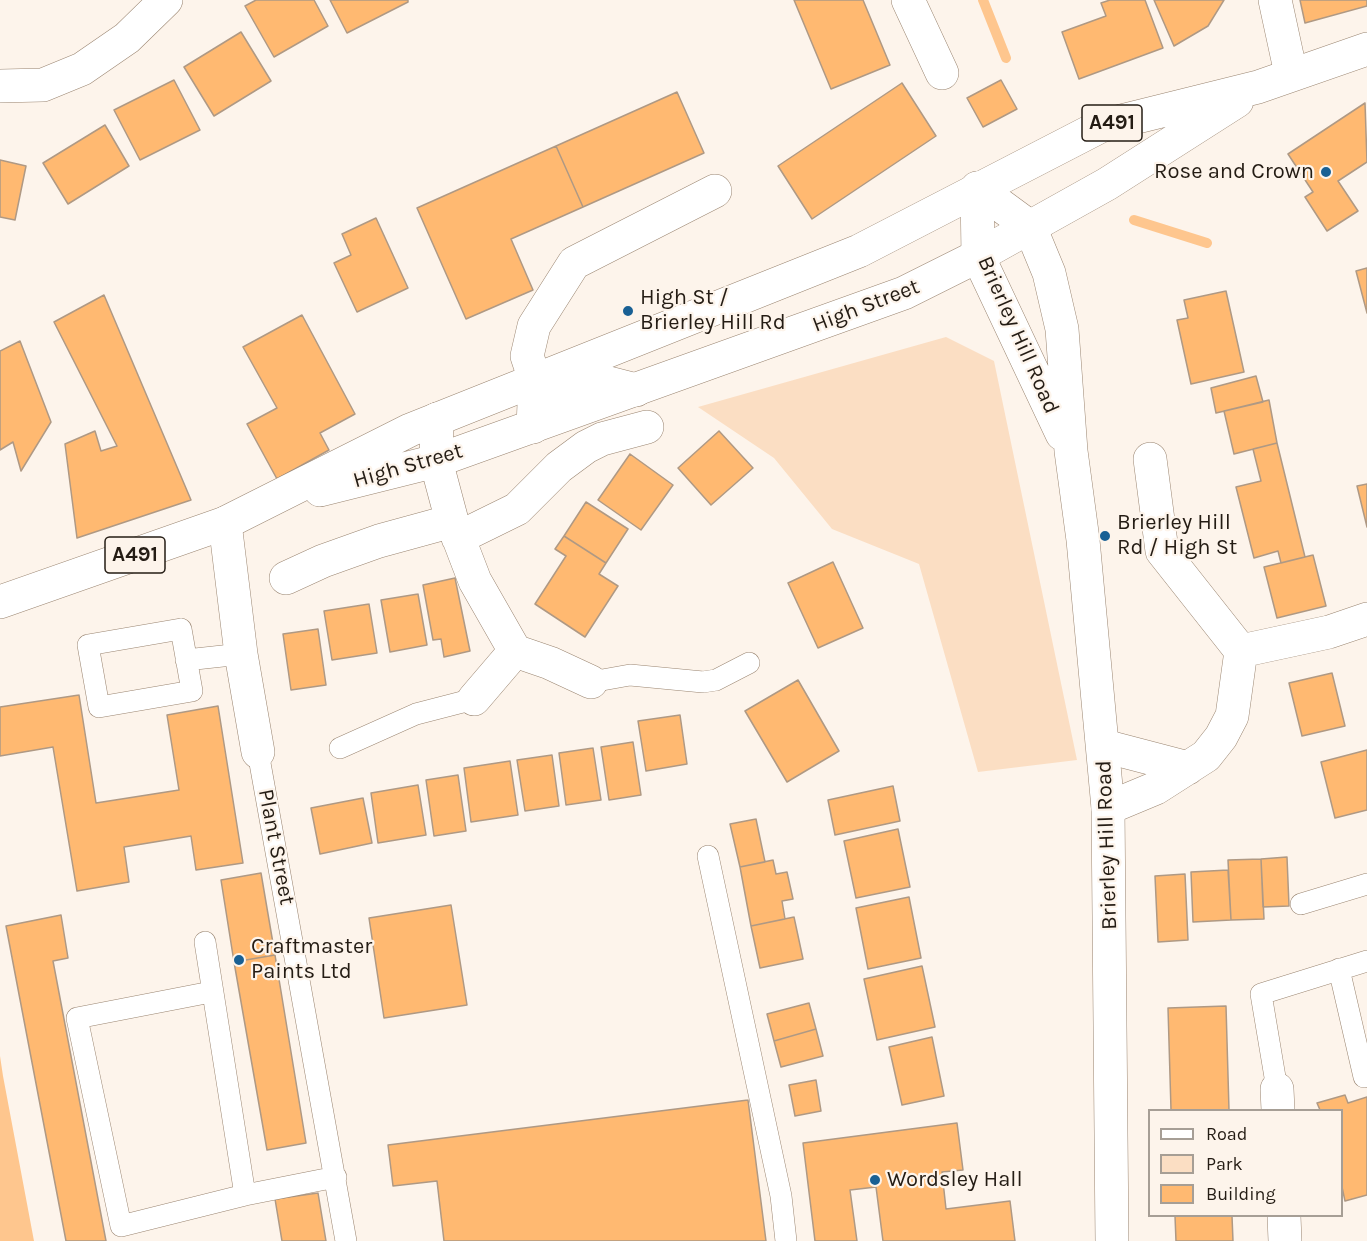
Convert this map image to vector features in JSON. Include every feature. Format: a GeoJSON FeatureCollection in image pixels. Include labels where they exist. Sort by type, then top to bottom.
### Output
{"type":"FeatureCollection","features":[{"type":"Feature","properties":{"kind":"main road"},"geometry":{"type":"LineString","coordinates":[[0,86],[43,85],[82,69],[127,38],[166,0]]}},
{"type":"Feature","properties":{"kind":"main road"},"geometry":{"type":"LineString","coordinates":[[908,0],[942,73]]}},
{"type":"Feature","properties":{"kind":"main road"},"geometry":{"type":"LineString","coordinates":[[1275,0],[1291,74]]}},
{"type":"Feature","properties":{"kind":"main road","name":"High Street"},"geometry":{"type":"LineString","coordinates":[[0,602],[225,523],[437,419],[859,251],[977,188],[1101,126],[1258,87],[1367,50]]}},
{"type":"Feature","properties":{"kind":"main road","name":"High Street"},"geometry":{"type":"LineString","coordinates":[[269,503],[436,461],[891,299],[978,256],[1107,184],[1258,87]]}},
{"type":"Feature","properties":{"kind":"main road"},"geometry":{"type":"LineString","coordinates":[[977,188],[1030,227]]}},
{"type":"Feature","properties":{"kind":"main road","name":"Brierley Hill Road"},"geometry":{"type":"LineString","coordinates":[[977,188],[978,256],[1071,452]]}},
{"type":"Feature","properties":{"kind":"main road"},"geometry":{"type":"LineString","coordinates":[[533,427],[535,380],[527,356],[534,326],[574,263],[715,190]]}},
{"type":"Feature","properties":{"kind":"main road","name":"Brierley Hill Road"},"geometry":{"type":"LineString","coordinates":[[1030,227],[1049,273],[1062,329],[1071,452],[1083,540],[1104,746],[1108,808],[1112,1241]]}},
{"type":"Feature","properties":{"kind":"main road"},"geometry":{"type":"LineString","coordinates":[[535,380],[559,395],[601,381],[636,390]]}},
{"type":"Feature","properties":{"kind":"main road"},"geometry":{"type":"LineString","coordinates":[[437,419],[436,461],[455,530],[475,581],[515,651],[550,663],[591,682]]}},
{"type":"Feature","properties":{"kind":"main road"},"geometry":{"type":"LineString","coordinates":[[286,578],[322,561],[379,541],[455,530],[517,508],[559,468],[586,447],[602,439],[647,428]]}},
{"type":"Feature","properties":{"kind":"main road"},"geometry":{"type":"LineString","coordinates":[[369,451],[393,457],[421,448],[436,461]]}},
{"type":"Feature","properties":{"kind":"main road"},"geometry":{"type":"LineString","coordinates":[[1108,808],[1149,792],[1206,756],[1221,737],[1232,716],[1242,651],[1162,551],[1150,459]]}},
{"type":"Feature","properties":{"kind":"main road","name":"Plant Street"},"geometry":{"type":"LineString","coordinates":[[225,523],[241,654],[258,752]]}},
{"type":"Feature","properties":{"kind":"main road"},"geometry":{"type":"LineString","coordinates":[[1242,651],[1329,632],[1367,619]]}},
{"type":"Feature","properties":{"kind":"main road"},"geometry":{"type":"LineString","coordinates":[[474,699],[515,651]]}},
{"type":"Feature","properties":{"kind":"main road"},"geometry":{"type":"LineString","coordinates":[[1104,746],[1188,768]]}},
{"type":"Feature","properties":{"kind":"main road"},"geometry":{"type":"LineString","coordinates":[[1284,1217],[1285,1241]]}},
{"type":"Feature","properties":{"kind":"lane"},"geometry":{"type":"LineString","coordinates":[[181,629],[186,660],[192,691],[99,708],[88,645],[181,629]]}},
{"type":"Feature","properties":{"kind":"lane"},"geometry":{"type":"LineString","coordinates":[[186,660],[241,654]]}},
{"type":"Feature","properties":{"kind":"lane"},"geometry":{"type":"LineString","coordinates":[[591,682],[630,675],[703,682],[716,680],[749,663]]}},
{"type":"Feature","properties":{"kind":"lane"},"geometry":{"type":"LineString","coordinates":[[340,748],[416,714],[474,699]]}},
{"type":"Feature","properties":{"kind":"lane","name":"Plant Street"},"geometry":{"type":"LineString","coordinates":[[258,752],[346,1241]]}},
{"type":"Feature","properties":{"kind":"lane"},"geometry":{"type":"LineString","coordinates":[[708,856],[781,1196],[786,1241]]}},
{"type":"Feature","properties":{"kind":"lane"},"geometry":{"type":"LineString","coordinates":[[1301,904],[1367,884]]}},
{"type":"Feature","properties":{"kind":"lane"},"geometry":{"type":"LineString","coordinates":[[205,942],[211,992],[245,1195]]}},
{"type":"Feature","properties":{"kind":"lane"},"geometry":{"type":"LineString","coordinates":[[1277,1100],[1261,994],[1367,962]]}},
{"type":"Feature","properties":{"kind":"lane"},"geometry":{"type":"LineString","coordinates":[[1339,969],[1364,1077]]}},
{"type":"Feature","properties":{"kind":"lane"},"geometry":{"type":"LineString","coordinates":[[211,992],[77,1018],[121,1226],[245,1195],[336,1177]]}},
{"type":"Feature","properties":{"kind":"green space"},"geometry":{"type":"Polygon","coordinates":[[[946,337],[994,361],[1077,760],[978,772],[919,564],[832,529],[774,458],[698,407],[946,337]]]}},
{"type":"Feature","properties":{"kind":"shaded area"},"geometry":{"type":"Polygon","coordinates":[[[0,1056],[3,1076],[34,1241],[0,1241],[0,1056]]]}},
{"type":"Feature","properties":{"kind":"building"},"geometry":{"type":"Polygon","coordinates":[[[256,0],[314,0],[328,26],[274,57],[245,6],[256,0]]]}},
{"type":"Feature","properties":{"kind":"building"},"geometry":{"type":"Polygon","coordinates":[[[330,0],[408,0],[408,2],[347,33],[330,0]]]}},
{"type":"Feature","properties":{"kind":"building"},"geometry":{"type":"Polygon","coordinates":[[[794,0],[863,0],[890,65],[831,89],[794,0]]]}},
{"type":"Feature","properties":{"kind":"building"},"geometry":{"type":"Polygon","coordinates":[[[1110,0],[1145,0],[1163,48],[1079,79],[1062,32],[1106,16],[1101,3],[1110,0]]]}},
{"type":"Feature","properties":{"kind":"building"},"geometry":{"type":"Polygon","coordinates":[[[1154,0],[1224,0],[1208,26],[1174,46],[1154,0]]]}},
{"type":"Feature","properties":{"kind":"building"},"geometry":{"type":"Polygon","coordinates":[[[1300,0],[1367,0],[1367,6],[1305,23],[1300,0]]]}},
{"type":"Feature","properties":{"kind":"building"},"geometry":{"type":"Polygon","coordinates":[[[241,32],[271,81],[214,116],[184,67],[241,32]]]}},
{"type":"Feature","properties":{"kind":"building"},"geometry":{"type":"Polygon","coordinates":[[[174,80],[200,130],[140,160],[114,110],[174,80]]]}},
{"type":"Feature","properties":{"kind":"building"},"geometry":{"type":"Polygon","coordinates":[[[1001,80],[1017,109],[983,127],[967,98],[1001,80]]]}},
{"type":"Feature","properties":{"kind":"building"},"geometry":{"type":"Polygon","coordinates":[[[902,83],[936,136],[812,219],[778,166],[902,83]]]}},
{"type":"Feature","properties":{"kind":"building"},"geometry":{"type":"Polygon","coordinates":[[[677,92],[704,153],[583,207],[556,146],[677,92]]]}},
{"type":"Feature","properties":{"kind":"building","name":"Rose and Crown"},"geometry":{"type":"Polygon","coordinates":[[[1365,103],[1367,162],[1338,181],[1358,211],[1327,231],[1305,197],[1313,192],[1288,154],[1365,103]]]}},
{"type":"Feature","properties":{"kind":"building"},"geometry":{"type":"Polygon","coordinates":[[[105,125],[129,166],[68,204],[43,163],[105,125]]]}},
{"type":"Feature","properties":{"kind":"building"},"geometry":{"type":"Polygon","coordinates":[[[556,146],[583,207],[511,239],[533,290],[466,319],[417,208],[556,146]]]}},
{"type":"Feature","properties":{"kind":"building"},"geometry":{"type":"Polygon","coordinates":[[[0,160],[26,166],[15,220],[0,217],[0,160]]]}},
{"type":"Feature","properties":{"kind":"building"},"geometry":{"type":"Polygon","coordinates":[[[376,218],[408,288],[357,312],[334,263],[351,255],[342,234],[376,218]]]}},
{"type":"Feature","properties":{"kind":"building"},"geometry":{"type":"Polygon","coordinates":[[[1367,268],[1367,313],[1356,271],[1367,268]]]}},
{"type":"Feature","properties":{"kind":"building"},"geometry":{"type":"Polygon","coordinates":[[[1226,291],[1244,372],[1191,384],[1177,320],[1188,318],[1184,300],[1226,291]]]}},
{"type":"Feature","properties":{"kind":"building"},"geometry":{"type":"Polygon","coordinates":[[[104,295],[191,500],[77,538],[65,444],[95,431],[101,451],[117,446],[54,322],[104,295]]]}},
{"type":"Feature","properties":{"kind":"building"},"geometry":{"type":"Polygon","coordinates":[[[302,315],[355,414],[320,433],[329,450],[277,479],[247,424],[277,408],[243,347],[302,315]]]}},
{"type":"Feature","properties":{"kind":"building"},"geometry":{"type":"Polygon","coordinates":[[[20,341],[51,422],[21,471],[13,442],[0,450],[0,351],[20,341]]]}},
{"type":"Feature","properties":{"kind":"building"},"geometry":{"type":"Polygon","coordinates":[[[1256,376],[1263,402],[1216,413],[1211,388],[1256,376]]]}},
{"type":"Feature","properties":{"kind":"building"},"geometry":{"type":"Polygon","coordinates":[[[1269,400],[1277,443],[1234,454],[1224,411],[1269,400]]]}},
{"type":"Feature","properties":{"kind":"building"},"geometry":{"type":"Polygon","coordinates":[[[719,431],[753,468],[711,505],[678,468],[719,431]]]}},
{"type":"Feature","properties":{"kind":"building"},"geometry":{"type":"Polygon","coordinates":[[[1277,443],[1305,557],[1281,563],[1278,551],[1254,558],[1236,487],[1261,481],[1253,449],[1277,443]]]}},
{"type":"Feature","properties":{"kind":"building"},"geometry":{"type":"Polygon","coordinates":[[[630,454],[673,485],[641,530],[598,500],[630,454]]]}},
{"type":"Feature","properties":{"kind":"building"},"geometry":{"type":"Polygon","coordinates":[[[1367,484],[1367,527],[1357,486],[1367,484]]]}},
{"type":"Feature","properties":{"kind":"building"},"geometry":{"type":"Polygon","coordinates":[[[586,502],[628,529],[606,563],[564,536],[586,502]]]}},
{"type":"Feature","properties":{"kind":"building"},"geometry":{"type":"Polygon","coordinates":[[[564,536],[606,563],[599,574],[618,586],[585,637],[535,604],[566,556],[555,549],[564,536]]]}},
{"type":"Feature","properties":{"kind":"building"},"geometry":{"type":"Polygon","coordinates":[[[1313,555],[1326,606],[1277,618],[1264,567],[1313,555]]]}},
{"type":"Feature","properties":{"kind":"building"},"geometry":{"type":"Polygon","coordinates":[[[833,562],[863,628],[818,648],[788,583],[833,562]]]}},
{"type":"Feature","properties":{"kind":"building"},"geometry":{"type":"Polygon","coordinates":[[[455,578],[470,651],[444,657],[441,639],[433,640],[423,585],[455,578]]]}},
{"type":"Feature","properties":{"kind":"building"},"geometry":{"type":"Polygon","coordinates":[[[418,594],[427,645],[390,652],[381,600],[418,594]]]}},
{"type":"Feature","properties":{"kind":"building"},"geometry":{"type":"Polygon","coordinates":[[[369,604],[377,653],[332,660],[324,611],[369,604]]]}},
{"type":"Feature","properties":{"kind":"building"},"geometry":{"type":"Polygon","coordinates":[[[318,629],[326,685],[291,690],[283,634],[318,629]]]}},
{"type":"Feature","properties":{"kind":"building"},"geometry":{"type":"Polygon","coordinates":[[[1332,673],[1345,726],[1302,736],[1289,683],[1332,673]]]}},
{"type":"Feature","properties":{"kind":"building"},"geometry":{"type":"Polygon","coordinates":[[[798,680],[839,751],[787,782],[745,711],[798,680]]]}},
{"type":"Feature","properties":{"kind":"building"},"geometry":{"type":"Polygon","coordinates":[[[79,695],[96,803],[179,790],[167,715],[218,706],[243,863],[196,870],[191,836],[124,847],[129,882],[77,891],[53,747],[0,756],[0,707],[79,695]]]}},
{"type":"Feature","properties":{"kind":"building"},"geometry":{"type":"Polygon","coordinates":[[[680,715],[687,764],[646,771],[638,721],[680,715]]]}},
{"type":"Feature","properties":{"kind":"building"},"geometry":{"type":"Polygon","coordinates":[[[633,742],[641,795],[609,800],[601,747],[633,742]]]}},
{"type":"Feature","properties":{"kind":"building"},"geometry":{"type":"Polygon","coordinates":[[[593,748],[601,800],[566,805],[559,753],[593,748]]]}},
{"type":"Feature","properties":{"kind":"building"},"geometry":{"type":"Polygon","coordinates":[[[1367,750],[1367,810],[1335,818],[1321,762],[1367,750]]]}},
{"type":"Feature","properties":{"kind":"building"},"geometry":{"type":"Polygon","coordinates":[[[552,755],[559,806],[525,811],[517,760],[552,755]]]}},
{"type":"Feature","properties":{"kind":"building"},"geometry":{"type":"Polygon","coordinates":[[[510,761],[518,815],[471,822],[464,768],[510,761]]]}},
{"type":"Feature","properties":{"kind":"building"},"geometry":{"type":"Polygon","coordinates":[[[458,775],[466,831],[434,836],[426,780],[458,775]]]}},
{"type":"Feature","properties":{"kind":"building"},"geometry":{"type":"Polygon","coordinates":[[[418,785],[426,835],[378,843],[371,793],[418,785]]]}},
{"type":"Feature","properties":{"kind":"building"},"geometry":{"type":"Polygon","coordinates":[[[893,786],[900,821],[835,835],[828,800],[893,786]]]}},
{"type":"Feature","properties":{"kind":"building"},"geometry":{"type":"Polygon","coordinates":[[[363,798],[372,843],[320,854],[311,808],[363,798]]]}},
{"type":"Feature","properties":{"kind":"building"},"geometry":{"type":"Polygon","coordinates":[[[756,819],[765,862],[740,867],[730,824],[756,819]]]}},
{"type":"Feature","properties":{"kind":"building"},"geometry":{"type":"Polygon","coordinates":[[[898,829],[910,887],[856,898],[844,841],[898,829]]]}},
{"type":"Feature","properties":{"kind":"building"},"geometry":{"type":"Polygon","coordinates":[[[1287,857],[1289,906],[1263,907],[1261,859],[1287,857]]]}},
{"type":"Feature","properties":{"kind":"building"},"geometry":{"type":"Polygon","coordinates":[[[1261,859],[1264,919],[1231,920],[1228,860],[1261,859]]]}},
{"type":"Feature","properties":{"kind":"building"},"geometry":{"type":"Polygon","coordinates":[[[773,860],[776,874],[787,872],[793,899],[782,901],[785,919],[751,926],[740,867],[773,860]]]}},
{"type":"Feature","properties":{"kind":"building"},"geometry":{"type":"Polygon","coordinates":[[[1228,870],[1231,920],[1193,922],[1191,872],[1228,870]]]}},
{"type":"Feature","properties":{"kind":"building"},"geometry":{"type":"Polygon","coordinates":[[[261,873],[275,955],[234,962],[221,880],[261,873]]]}},
{"type":"Feature","properties":{"kind":"building"},"geometry":{"type":"Polygon","coordinates":[[[1185,874],[1188,940],[1158,942],[1155,876],[1185,874]]]}},
{"type":"Feature","properties":{"kind":"building"},"geometry":{"type":"Polygon","coordinates":[[[909,897],[921,958],[868,969],[856,908],[909,897]]]}},
{"type":"Feature","properties":{"kind":"building"},"geometry":{"type":"Polygon","coordinates":[[[451,905],[467,1005],[384,1018],[369,918],[451,905]]]}},
{"type":"Feature","properties":{"kind":"building"},"geometry":{"type":"Polygon","coordinates":[[[61,915],[68,958],[53,961],[106,1241],[66,1241],[6,926],[61,915]]]}},
{"type":"Feature","properties":{"kind":"building"},"geometry":{"type":"Polygon","coordinates":[[[794,917],[803,959],[760,968],[751,926],[794,917]]]}},
{"type":"Feature","properties":{"kind":"building"},"geometry":{"type":"Polygon","coordinates":[[[275,955],[306,1143],[267,1150],[234,962],[275,955]]]}},
{"type":"Feature","properties":{"kind":"building"},"geometry":{"type":"Polygon","coordinates":[[[922,966],[935,1027],[877,1040],[864,979],[922,966]]]}},
{"type":"Feature","properties":{"kind":"building"},"geometry":{"type":"Polygon","coordinates":[[[809,1003],[816,1029],[774,1041],[767,1014],[809,1003]]]}},
{"type":"Feature","properties":{"kind":"building"},"geometry":{"type":"Polygon","coordinates":[[[1226,1006],[1229,1109],[1171,1109],[1168,1008],[1226,1006]]]}},
{"type":"Feature","properties":{"kind":"building"},"geometry":{"type":"Polygon","coordinates":[[[816,1029],[823,1056],[781,1067],[774,1041],[816,1029]]]}},
{"type":"Feature","properties":{"kind":"building"},"geometry":{"type":"Polygon","coordinates":[[[932,1037],[944,1096],[902,1105],[889,1047],[932,1037]]]}},
{"type":"Feature","properties":{"kind":"building"},"geometry":{"type":"Polygon","coordinates":[[[816,1080],[821,1111],[795,1116],[789,1085],[816,1080]]]}},
{"type":"Feature","properties":{"kind":"building"},"geometry":{"type":"Polygon","coordinates":[[[1345,1095],[1348,1103],[1367,1097],[1367,1195],[1345,1201],[1343,1109],[1320,1109],[1317,1103],[1345,1095]]]}},
{"type":"Feature","properties":{"kind":"building"},"geometry":{"type":"Polygon","coordinates":[[[748,1100],[766,1241],[444,1241],[437,1181],[393,1186],[388,1145],[748,1100]]]}},
{"type":"Feature","properties":{"kind":"building","name":"Wordsley Hall"},"geometry":{"type":"Polygon","coordinates":[[[957,1123],[963,1170],[942,1172],[946,1209],[1010,1201],[1015,1241],[883,1241],[876,1187],[850,1190],[857,1241],[815,1241],[803,1143],[957,1123]]]}},
{"type":"Feature","properties":{"kind":"building"},"geometry":{"type":"Polygon","coordinates":[[[318,1193],[326,1241],[282,1241],[275,1199],[318,1193]]]}},
{"type":"Feature","properties":{"kind":"building"},"geometry":{"type":"Polygon","coordinates":[[[1175,1217],[1232,1217],[1233,1241],[1176,1241],[1175,1217]]]}},
{"type":"Feature","properties":{"kind":"waterway"},"geometry":{"type":"LineString","coordinates":[[983,0],[1006,58]]}},
{"type":"Feature","properties":{"kind":"waterway"},"geometry":{"type":"LineString","coordinates":[[1134,220],[1207,243]]}},
{"type":"Feature","properties":{"kind":"place","name":"Rose and Crown"},"geometry":{"type":"Point","coordinates":[1326,172]}},
{"type":"Feature","properties":{"kind":"place","name":"High St / Brierley Hill Rd"},"geometry":{"type":"Point","coordinates":[628,311]}},
{"type":"Feature","properties":{"kind":"place","name":"Brierley Hill Rd / High St"},"geometry":{"type":"Point","coordinates":[1105,536]}},
{"type":"Feature","properties":{"kind":"place","name":"Craftmaster Paints Ltd"},"geometry":{"type":"Point","coordinates":[239,960]}},
{"type":"Feature","properties":{"kind":"place","name":"Wordsley Hall"},"geometry":{"type":"Point","coordinates":[875,1180]}}]}
